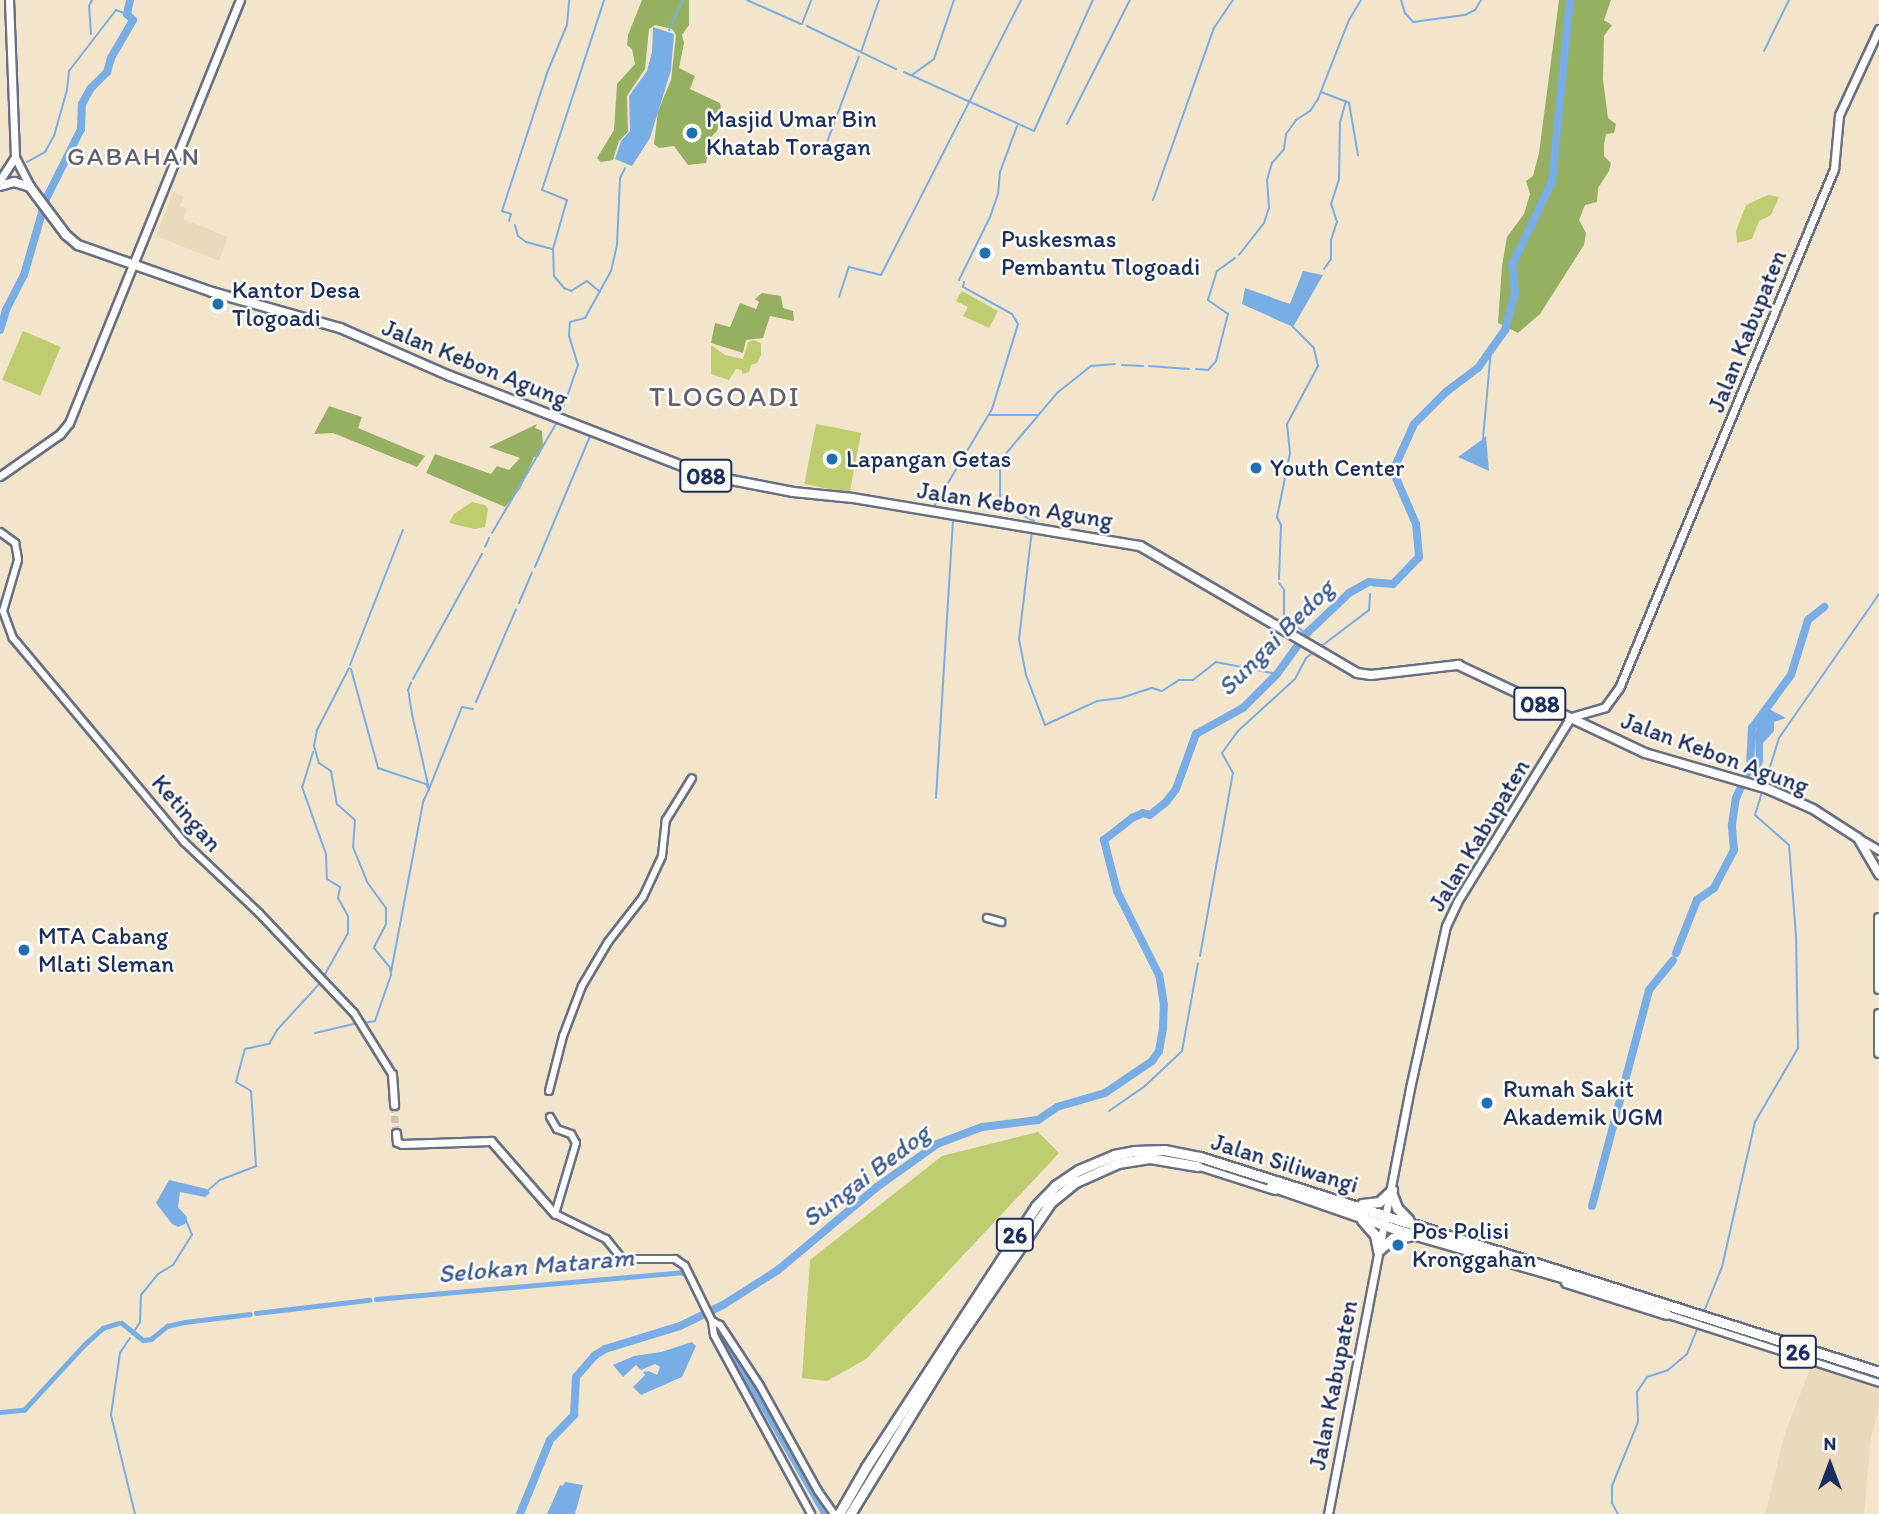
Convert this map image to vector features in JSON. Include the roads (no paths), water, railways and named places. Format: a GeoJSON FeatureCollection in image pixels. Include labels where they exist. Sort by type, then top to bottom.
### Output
{"type":"FeatureCollection","features":[{"type":"Feature","properties":{"kind":"highway","name":"Jalan Siliwangi"},"geometry":{"type":"LineString","coordinates":[[842,1512],[1030,1214],[1055,1186],[1079,1170],[1124,1153],[1164,1150],[1200,1157],[1353,1215],[1422,1226],[1430,1236]]}},
{"type":"Feature","properties":{"kind":"highway"},"geometry":{"type":"LineString","coordinates":[[842,1512],[857,1473],[1040,1216],[1057,1197],[1092,1173],[1128,1161],[1160,1159],[1197,1166]]}},
{"type":"Feature","properties":{"kind":"highway"},"geometry":{"type":"LineString","coordinates":[[1329,1197],[1372,1204],[1392,1191],[1401,1215],[1422,1226]]}},
{"type":"Feature","properties":{"kind":"highway","name":"Jalan Siliwangi"},"geometry":{"type":"LineString","coordinates":[[1298,1192],[1329,1197],[1430,1236],[1471,1246],[1717,1323],[1879,1370]]}},
{"type":"Feature","properties":{"kind":"highway"},"geometry":{"type":"LineString","coordinates":[[1353,1215],[1372,1229],[1378,1250],[1396,1237],[1430,1236],[1668,1308]]}},
{"type":"Feature","properties":{"kind":"highway","name":"Jalan Siliwangi"},"geometry":{"type":"LineString","coordinates":[[1717,1323],[1879,1380]]}},
{"type":"Feature","properties":{"kind":"highway"},"geometry":{"type":"LineString","coordinates":[[842,1512],[915,1395]]}},
{"type":"Feature","properties":{"kind":"main road"},"geometry":{"type":"LineString","coordinates":[[9,0],[15,157],[30,187]]}},
{"type":"Feature","properties":{"kind":"main road"},"geometry":{"type":"LineString","coordinates":[[1,473],[60,434],[69,423],[240,0]]}},
{"type":"Feature","properties":{"kind":"main road","name":"Jalan Kabupaten"},"geometry":{"type":"LineString","coordinates":[[1328,1514],[1378,1250],[1446,926],[1457,902],[1571,717],[1595,712],[1611,702],[1626,673],[1833,173],[1839,114],[1879,29]]}},
{"type":"Feature","properties":{"kind":"main road"},"geometry":{"type":"LineString","coordinates":[[0,183],[15,157]]}},
{"type":"Feature","properties":{"kind":"main road"},"geometry":{"type":"LineString","coordinates":[[0,183],[13,182],[30,187]]}},
{"type":"Feature","properties":{"kind":"main road","name":"Jalan Kebon Agung"},"geometry":{"type":"LineString","coordinates":[[30,187],[78,245],[248,304],[340,328],[450,376],[705,475],[793,492],[853,498],[1140,545],[1318,653],[1360,674],[1458,665],[1644,753],[1764,788],[1813,809],[1879,850]]}},
{"type":"Feature","properties":{"kind":"main road","name":"Jalan Kebon Agung"},"geometry":{"type":"LineString","coordinates":[[1858,838],[1879,874]]}},
{"type":"Feature","properties":{"kind":"main road"},"geometry":{"type":"LineString","coordinates":[[1879,918],[1879,989]]}},
{"type":"Feature","properties":{"kind":"main road"},"geometry":{"type":"LineString","coordinates":[[1879,1014],[1879,1053]]}},
{"type":"Feature","properties":{"kind":"main road","name":"Ketingan"},"geometry":{"type":"LineString","coordinates":[[393,1074],[394,1105]]}},
{"type":"Feature","properties":{"kind":"main road"},"geometry":{"type":"LineString","coordinates":[[396,1133],[397,1142],[402,1144],[491,1141],[555,1214]]}},
{"type":"Feature","properties":{"kind":"street","name":"Ketingan"},"geometry":{"type":"LineString","coordinates":[[0,532],[15,542],[18,553],[3,611],[13,638],[184,842],[259,913],[354,1013],[393,1074]]}},
{"type":"Feature","properties":{"kind":"street"},"geometry":{"type":"LineString","coordinates":[[550,1091],[563,1036],[582,985],[608,942],[643,897],[662,856],[666,820],[692,778]]}},
{"type":"Feature","properties":{"kind":"street"},"geometry":{"type":"LineString","coordinates":[[987,918],[1001,922]]}},
{"type":"Feature","properties":{"kind":"street"},"geometry":{"type":"LineString","coordinates":[[550,1117],[557,1129],[571,1134],[576,1143],[555,1214],[606,1239],[622,1259],[670,1258],[682,1263],[695,1280],[697,1295],[711,1320],[714,1335],[811,1514]]}},
{"type":"Feature","properties":{"kind":"street","name":"Jalan Siliwangi"},"geometry":{"type":"LineString","coordinates":[[1197,1166],[1298,1192]]}},
{"type":"Feature","properties":{"kind":"street"},"geometry":{"type":"LineString","coordinates":[[711,1320],[723,1328],[760,1386],[818,1491],[842,1512]]}},
{"type":"Feature","properties":{"kind":"water"},"geometry":{"type":"Polygon","coordinates":[[[653,27],[674,34],[671,70],[650,138],[632,166],[615,159],[621,141],[630,131],[629,96],[647,71],[652,52],[653,27]]]}},
{"type":"Feature","properties":{"kind":"water"},"geometry":{"type":"Polygon","coordinates":[[[1303,271],[1323,275],[1293,327],[1242,304],[1245,288],[1290,304],[1303,271]]]}},
{"type":"Feature","properties":{"kind":"water"},"geometry":{"type":"Polygon","coordinates":[[[1486,436],[1489,471],[1458,457],[1486,436]]]}},
{"type":"Feature","properties":{"kind":"water"},"geometry":{"type":"Polygon","coordinates":[[[1769,709],[1786,718],[1774,722],[1774,731],[1763,743],[1763,762],[1755,777],[1752,777],[1756,762],[1755,735],[1758,722],[1769,709]]]}},
{"type":"Feature","properties":{"kind":"water"},"geometry":{"type":"Polygon","coordinates":[[[169,1180],[207,1189],[210,1193],[205,1197],[180,1192],[178,1207],[187,1217],[185,1224],[178,1227],[172,1224],[156,1203],[169,1180]]]}},
{"type":"Feature","properties":{"kind":"water"},"geometry":{"type":"Polygon","coordinates":[[[692,1342],[696,1346],[682,1377],[641,1395],[633,1387],[645,1375],[643,1372],[649,1371],[657,1375],[660,1367],[655,1364],[641,1370],[636,1365],[623,1377],[613,1365],[634,1356],[661,1352],[692,1342]]]}},
{"type":"Feature","properties":{"kind":"water"},"geometry":{"type":"Polygon","coordinates":[[[565,1482],[583,1485],[575,1514],[547,1514],[560,1485],[563,1486],[565,1482]]]}},
{"type":"Feature","properties":{"kind":"waterway"},"geometry":{"type":"LineString","coordinates":[[91,34],[89,6],[92,0]]}},
{"type":"Feature","properties":{"kind":"waterway"},"geometry":{"type":"LineString","coordinates":[[0,330],[6,310],[24,275],[46,199],[81,129],[82,104],[91,88],[107,72],[111,58],[133,20],[127,14],[130,0]]}},
{"type":"Feature","properties":{"kind":"waterway"},"geometry":{"type":"LineString","coordinates":[[509,221],[511,214],[502,211],[547,73],[567,25],[569,0]]}},
{"type":"Feature","properties":{"kind":"waterway"},"geometry":{"type":"LineString","coordinates":[[553,249],[567,200],[542,190],[604,0]]}},
{"type":"Feature","properties":{"kind":"waterway"},"geometry":{"type":"LineString","coordinates":[[669,30],[683,0]]}},
{"type":"Feature","properties":{"kind":"waterway"},"geometry":{"type":"LineString","coordinates":[[747,0],[801,24]]}},
{"type":"Feature","properties":{"kind":"waterway"},"geometry":{"type":"LineString","coordinates":[[802,24],[811,0]]}},
{"type":"Feature","properties":{"kind":"waterway"},"geometry":{"type":"LineString","coordinates":[[861,52],[879,0]]}},
{"type":"Feature","properties":{"kind":"waterway"},"geometry":{"type":"LineString","coordinates":[[912,75],[934,59],[954,0]]}},
{"type":"Feature","properties":{"kind":"waterway"},"geometry":{"type":"LineString","coordinates":[[839,297],[849,267],[881,275],[1021,0]]}},
{"type":"Feature","properties":{"kind":"waterway"},"geometry":{"type":"LineString","coordinates":[[904,72],[1034,131],[1093,0]]}},
{"type":"Feature","properties":{"kind":"waterway"},"geometry":{"type":"LineString","coordinates":[[1067,124],[1130,0]]}},
{"type":"Feature","properties":{"kind":"waterway"},"geometry":{"type":"LineString","coordinates":[[1153,200],[1214,28],[1233,0]]}},
{"type":"Feature","properties":{"kind":"waterway"},"geometry":{"type":"LineString","coordinates":[[1239,255],[1264,223],[1269,208],[1267,180],[1272,163],[1284,149],[1286,134],[1296,120],[1310,111],[1318,99],[1349,20],[1361,0]]}},
{"type":"Feature","properties":{"kind":"waterway"},"geometry":{"type":"LineString","coordinates":[[1401,0],[1405,13],[1413,22],[1465,15],[1475,10],[1481,0]]}},
{"type":"Feature","properties":{"kind":"waterway","name":"Sungai Bedog"},"geometry":{"type":"LineString","coordinates":[[520,1514],[550,1440],[574,1415],[576,1377],[594,1356],[605,1349],[680,1326],[723,1305],[778,1270],[877,1187],[937,1144],[982,1127],[1038,1120],[1057,1107],[1105,1093],[1152,1061],[1159,1051],[1164,1005],[1159,975],[1117,891],[1104,840],[1132,818],[1143,813],[1150,815],[1166,802],[1176,789],[1196,734],[1243,708],[1277,674],[1306,634],[1349,593],[1369,582],[1393,584],[1419,557],[1416,524],[1393,471],[1414,424],[1446,392],[1478,368],[1505,330],[1515,292],[1512,265],[1552,182],[1570,0]]}},
{"type":"Feature","properties":{"kind":"waterway"},"geometry":{"type":"LineString","coordinates":[[1764,51],[1789,0]]}},
{"type":"Feature","properties":{"kind":"waterway"},"geometry":{"type":"LineString","coordinates":[[27,162],[45,152],[54,136],[67,90],[69,71],[116,10],[127,14]]}},
{"type":"Feature","properties":{"kind":"waterway"},"geometry":{"type":"LineString","coordinates":[[807,26],[896,69]]}},
{"type":"Feature","properties":{"kind":"waterway"},"geometry":{"type":"LineString","coordinates":[[823,153],[859,56]]}},
{"type":"Feature","properties":{"kind":"waterway"},"geometry":{"type":"LineString","coordinates":[[1321,92],[1349,103],[1358,155]]}},
{"type":"Feature","properties":{"kind":"waterway"},"geometry":{"type":"LineString","coordinates":[[1324,269],[1331,259],[1331,240],[1337,222],[1331,204],[1339,179],[1340,122],[1346,101]]}},
{"type":"Feature","properties":{"kind":"waterway"},"geometry":{"type":"LineString","coordinates":[[959,280],[990,217],[998,194],[1000,172],[1017,126]]}},
{"type":"Feature","properties":{"kind":"waterway"},"geometry":{"type":"LineString","coordinates":[[560,417],[578,365],[569,335],[570,322],[585,318],[611,271],[617,244],[620,178],[625,168]]}},
{"type":"Feature","properties":{"kind":"waterway"},"geometry":{"type":"LineString","coordinates":[[515,225],[518,236],[526,242],[553,249],[554,276],[564,288],[571,291],[587,281],[600,292]]}},
{"type":"Feature","properties":{"kind":"waterway"},"geometry":{"type":"LineString","coordinates":[[1196,369],[1208,370],[1216,361],[1228,314],[1208,300],[1217,271],[1235,258]]}},
{"type":"Feature","properties":{"kind":"waterway"},"geometry":{"type":"LineString","coordinates":[[933,508],[992,409],[1018,324],[1012,314],[963,287],[964,282]]}},
{"type":"Feature","properties":{"kind":"waterway"},"geometry":{"type":"LineString","coordinates":[[1279,579],[1281,525],[1277,517],[1290,453],[1287,424],[1318,366],[1314,348],[1293,327]]}},
{"type":"Feature","properties":{"kind":"waterway"},"geometry":{"type":"LineString","coordinates":[[1483,439],[1491,349]]}},
{"type":"Feature","properties":{"kind":"waterway"},"geometry":{"type":"LineString","coordinates":[[1034,524],[1034,521],[1000,504],[1000,465],[1003,457],[1057,393],[1091,366],[1115,364]]}},
{"type":"Feature","properties":{"kind":"waterway"},"geometry":{"type":"LineString","coordinates":[[1122,365],[1143,366]]}},
{"type":"Feature","properties":{"kind":"waterway"},"geometry":{"type":"LineString","coordinates":[[1149,366],[1189,369]]}},
{"type":"Feature","properties":{"kind":"waterway"},"geometry":{"type":"LineString","coordinates":[[990,415],[1037,415]]}},
{"type":"Feature","properties":{"kind":"waterway"},"geometry":{"type":"LineString","coordinates":[[492,533],[557,422]]}},
{"type":"Feature","properties":{"kind":"waterway"},"geometry":{"type":"LineString","coordinates":[[535,567],[591,434]]}},
{"type":"Feature","properties":{"kind":"waterway"},"geometry":{"type":"LineString","coordinates":[[936,798],[953,520]]}},
{"type":"Feature","properties":{"kind":"waterway"},"geometry":{"type":"LineString","coordinates":[[350,665],[403,530]]}},
{"type":"Feature","properties":{"kind":"waterway"},"geometry":{"type":"LineString","coordinates":[[1032,530],[1019,639],[1026,675],[1045,725],[1097,701],[1121,698],[1152,688],[1162,691],[1179,680],[1193,680],[1216,662],[1277,674]]}},
{"type":"Feature","properties":{"kind":"waterway"},"geometry":{"type":"LineString","coordinates":[[485,547],[489,538]]}},
{"type":"Feature","properties":{"kind":"waterway"},"geometry":{"type":"LineString","coordinates":[[413,679],[482,554]]}},
{"type":"Feature","properties":{"kind":"waterway"},"geometry":{"type":"LineString","coordinates":[[519,603],[532,573]]}},
{"type":"Feature","properties":{"kind":"waterway"},"geometry":{"type":"LineString","coordinates":[[1279,583],[1284,590],[1284,615],[1306,634]]}},
{"type":"Feature","properties":{"kind":"waterway"},"geometry":{"type":"LineString","coordinates":[[1319,648],[1369,610],[1370,594]]}},
{"type":"Feature","properties":{"kind":"waterway"},"geometry":{"type":"LineString","coordinates":[[1765,783],[1779,738],[1879,594]]}},
{"type":"Feature","properties":{"kind":"waterway"},"geometry":{"type":"LineString","coordinates":[[1676,953],[1697,900],[1714,888],[1734,850],[1732,825],[1736,798],[1750,766],[1752,728],[1791,675],[1808,620],[1824,607]]}},
{"type":"Feature","properties":{"kind":"waterway"},"geometry":{"type":"LineString","coordinates":[[476,702],[516,609]]}},
{"type":"Feature","properties":{"kind":"waterway"},"geometry":{"type":"LineString","coordinates":[[1200,956],[1233,773],[1222,753],[1238,731],[1295,679],[1306,658],[1314,652]]}},
{"type":"Feature","properties":{"kind":"waterway"},"geometry":{"type":"LineString","coordinates":[[349,668],[317,730],[314,746],[319,763],[331,771],[337,804],[355,820],[353,847],[367,882],[386,908],[386,924],[374,948],[390,968],[391,975],[375,1021],[364,1023]]}},
{"type":"Feature","properties":{"kind":"waterway"},"geometry":{"type":"LineString","coordinates":[[351,669],[378,768],[426,784],[429,789],[462,707],[473,709]]}},
{"type":"Feature","properties":{"kind":"waterway"},"geometry":{"type":"LineString","coordinates":[[391,972],[423,802],[429,789],[412,714],[408,690],[411,683]]}},
{"type":"Feature","properties":{"kind":"waterway"},"geometry":{"type":"LineString","coordinates":[[313,752],[302,787],[326,854],[327,879],[340,887],[338,898],[348,916],[348,933],[323,978]]}},
{"type":"Feature","properties":{"kind":"waterway"},"geometry":{"type":"LineString","coordinates":[[1703,1314],[1722,1267],[1755,1122],[1798,1048],[1796,936],[1789,845],[1755,815],[1762,792]]}},
{"type":"Feature","properties":{"kind":"waterway"},"geometry":{"type":"LineString","coordinates":[[1592,1206],[1649,990],[1673,960]]}},
{"type":"Feature","properties":{"kind":"waterway"},"geometry":{"type":"LineString","coordinates":[[1109,1111],[1145,1086],[1182,1051],[1198,963]]}},
{"type":"Feature","properties":{"kind":"waterway"},"geometry":{"type":"LineString","coordinates":[[206,1192],[220,1180],[256,1166],[251,1091],[236,1082],[245,1049],[269,1044],[277,1030],[320,983]]}},
{"type":"Feature","properties":{"kind":"waterway"},"geometry":{"type":"LineString","coordinates":[[315,1033],[358,1023]]}},
{"type":"Feature","properties":{"kind":"waterway"},"geometry":{"type":"LineString","coordinates":[[135,1330],[140,1322],[141,1295],[158,1274],[173,1265],[192,1235],[185,1218]]}},
{"type":"Feature","properties":{"kind":"waterway","name":"Selokan Mataram"},"geometry":{"type":"LineString","coordinates":[[376,1299],[682,1272],[690,1278]]}},
{"type":"Feature","properties":{"kind":"waterway","name":"Selokan Mataram"},"geometry":{"type":"LineString","coordinates":[[256,1313],[369,1300]]}},
{"type":"Feature","properties":{"kind":"waterway","name":"Selokan Mataram"},"geometry":{"type":"LineString","coordinates":[[122,1323],[143,1340],[151,1339],[167,1326],[250,1314]]}},
{"type":"Feature","properties":{"kind":"waterway"},"geometry":{"type":"LineString","coordinates":[[1618,1514],[1612,1503],[1612,1486],[1638,1422],[1637,1392],[1647,1377],[1668,1370],[1687,1354],[1701,1319]]}},
{"type":"Feature","properties":{"kind":"waterway","name":"Selokan Mataram"},"geometry":{"type":"LineString","coordinates":[[0,1412],[24,1410],[84,1345],[103,1328],[118,1323]]}},
{"type":"Feature","properties":{"kind":"waterway","name":"Selokan Mataram"},"geometry":{"type":"LineString","coordinates":[[719,1330],[824,1514]]}},
{"type":"Feature","properties":{"kind":"waterway"},"geometry":{"type":"LineString","coordinates":[[130,1338],[120,1353],[111,1415],[135,1514]]}},
{"type":"Feature","properties":{"kind":"tunnel"},"geometry":{"type":"LineString","coordinates":[[394,1105],[396,1133]]}},
{"type":"Feature","properties":{"kind":"place","name":"Masjid Umar Bin Khatab Toragan"},"geometry":{"type":"Point","coordinates":[692,133]}},
{"type":"Feature","properties":{"kind":"place","name":"Puskesmas Pembantu Tlogoadi"},"geometry":{"type":"Point","coordinates":[985,253]}},
{"type":"Feature","properties":{"kind":"place","name":"Kantor Desa Tlogoadi"},"geometry":{"type":"Point","coordinates":[218,304]}},
{"type":"Feature","properties":{"kind":"place","name":"Lapangan Getas"},"geometry":{"type":"Point","coordinates":[832,459]}},
{"type":"Feature","properties":{"kind":"place","name":"Youth Center"},"geometry":{"type":"Point","coordinates":[1256,468]}},
{"type":"Feature","properties":{"kind":"place","name":"MTA Cabang Mlati Sleman"},"geometry":{"type":"Point","coordinates":[24,950]}},
{"type":"Feature","properties":{"kind":"place","name":"Rumah Sakit Akademik UGM"},"geometry":{"type":"Point","coordinates":[1487,1103]}},
{"type":"Feature","properties":{"kind":"place","name":"Pos Polisi Kronggahan"},"geometry":{"type":"Point","coordinates":[1398,1245]}},
{"type":"Feature","properties":{"kind":"district","name":"GABAHAN"},"geometry":{"type":"Point","coordinates":[134,157]}},
{"type":"Feature","properties":{"kind":"district","name":"TLOGOADI"},"geometry":{"type":"Point","coordinates":[725,396]}}]}
